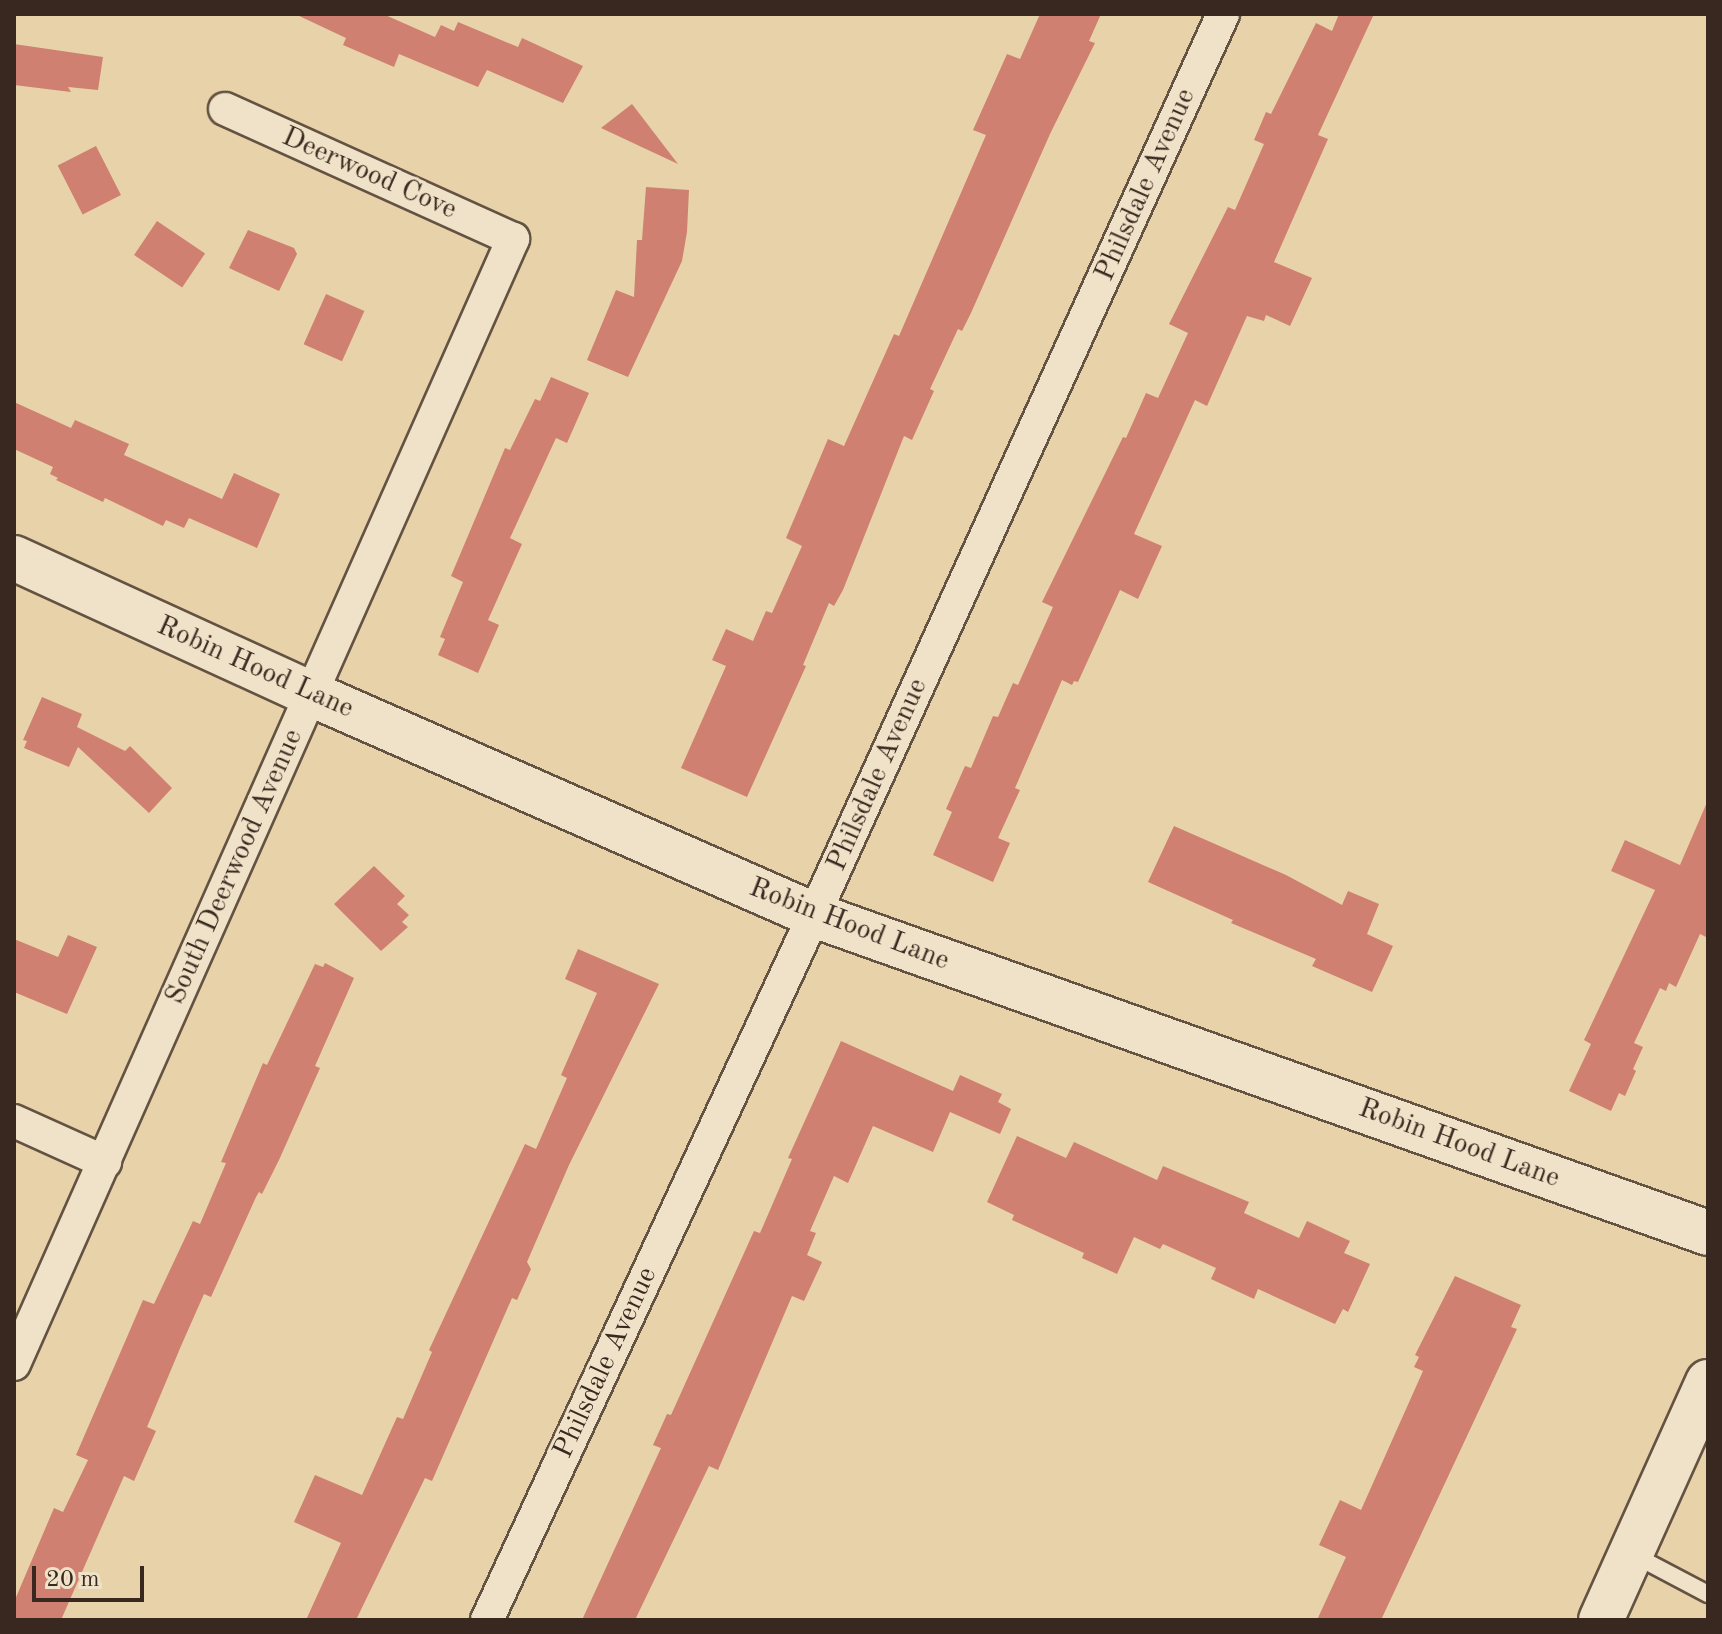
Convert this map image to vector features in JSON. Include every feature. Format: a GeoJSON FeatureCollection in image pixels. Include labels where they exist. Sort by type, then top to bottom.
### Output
{"type":"FeatureCollection","features":[{"type":"Feature","properties":{"kind":"street","name":"Philsdale Avenue"},"geometry":{"type":"LineString","coordinates":[[487,1620],[814,915],[1223,14]]}},
{"type":"Feature","properties":{"kind":"street","name":"Deerwood Cove"},"geometry":{"type":"LineString","coordinates":[[225,109],[513,239]]}},
{"type":"Feature","properties":{"kind":"street","name":"South Deerwood Avenue"},"geometry":{"type":"LineString","coordinates":[[14,1364],[513,239]]}},
{"type":"Feature","properties":{"kind":"street","name":"Robin Hood Lane"},"geometry":{"type":"LineString","coordinates":[[14,558],[311,694],[814,915],[1708,1233]]}},
{"type":"Feature","properties":{"kind":"street"},"geometry":{"type":"LineString","coordinates":[[14,1121],[105,1162]]}},
{"type":"Feature","properties":{"kind":"street"},"geometry":{"type":"LineString","coordinates":[[1601,1620],[1708,1382]]}},
{"type":"Feature","properties":{"kind":"lane"},"geometry":{"type":"LineString","coordinates":[[1631,1553],[1708,1594]]}},
{"type":"Feature","properties":{"kind":"building"},"geometry":{"type":"Polygon","coordinates":[[[295,14],[383,14],[435,37],[441,25],[454,31],[458,22],[518,47],[522,38],[583,66],[563,103],[487,70],[478,87],[399,54],[394,67],[343,45],[346,38],[295,14]]]}},
{"type":"Feature","properties":{"kind":"building"},"geometry":{"type":"Polygon","coordinates":[[[1040,14],[1101,14],[1089,41],[1095,43],[1050,134],[971,313],[962,331],[958,329],[930,389],[934,391],[912,440],[904,436],[843,590],[834,606],[829,603],[803,665],[806,666],[747,797],[681,768],[726,666],[712,660],[726,629],[753,641],[766,611],[772,613],[802,546],[786,538],[828,439],[844,446],[894,334],[899,336],[986,135],[973,130],[1007,54],[1020,59],[1040,14]]]}},
{"type":"Feature","properties":{"kind":"building"},"geometry":{"type":"Polygon","coordinates":[[[1339,14],[1374,14],[1318,135],[1328,139],[1274,262],[1312,278],[1290,326],[1266,315],[1264,321],[1247,316],[1207,406],[1195,400],[1134,534],[1162,546],[1138,599],[1120,590],[1078,682],[1074,681],[1072,685],[1062,680],[1015,788],[1020,790],[998,838],[1010,843],[993,882],[933,855],[952,812],[946,809],[965,766],[971,768],[993,716],[998,717],[1013,683],[1018,685],[1053,607],[1042,602],[1123,437],[1126,438],[1146,393],[1158,398],[1188,333],[1169,324],[1228,207],[1235,210],[1264,144],[1254,140],[1266,112],[1271,114],[1316,23],[1332,31],[1339,14]]]}},
{"type":"Feature","properties":{"kind":"building"},"geometry":{"type":"Polygon","coordinates":[[[14,44],[103,57],[98,90],[68,87],[71,92],[14,85],[14,44]]]}},
{"type":"Feature","properties":{"kind":"building"},"geometry":{"type":"Polygon","coordinates":[[[632,104],[678,164],[601,128],[632,104]]]}},
{"type":"Feature","properties":{"kind":"building"},"geometry":{"type":"Polygon","coordinates":[[[96,146],[121,195],[83,215],[58,166],[96,146]]]}},
{"type":"Feature","properties":{"kind":"building"},"geometry":{"type":"Polygon","coordinates":[[[646,187],[689,190],[687,232],[682,261],[628,377],[587,360],[616,290],[634,297],[637,240],[642,240],[646,187]]]}},
{"type":"Feature","properties":{"kind":"building"},"geometry":{"type":"Polygon","coordinates":[[[157,221],[205,253],[182,287],[134,255],[157,221]]]}},
{"type":"Feature","properties":{"kind":"building"},"geometry":{"type":"Polygon","coordinates":[[[248,230],[294,248],[297,254],[279,291],[229,268],[248,230]]]}},
{"type":"Feature","properties":{"kind":"building"},"geometry":{"type":"Polygon","coordinates":[[[326,294],[364,311],[342,361],[304,344],[326,294]]]}},
{"type":"Feature","properties":{"kind":"building"},"geometry":{"type":"Polygon","coordinates":[[[551,377],[589,393],[567,443],[556,438],[510,538],[522,544],[488,620],[499,625],[478,673],[438,655],[445,639],[440,637],[463,582],[451,576],[505,448],[510,450],[535,399],[540,401],[551,377]]]}},
{"type":"Feature","properties":{"kind":"building"},"geometry":{"type":"Polygon","coordinates":[[[14,402],[71,428],[75,420],[129,444],[124,455],[222,499],[234,473],[280,494],[257,548],[189,518],[184,528],[166,520],[163,526],[105,498],[103,502],[56,480],[58,478],[50,474],[53,467],[14,449],[14,402]]]}},
{"type":"Feature","properties":{"kind":"building"},"geometry":{"type":"Polygon","coordinates":[[[42,697],[82,714],[77,727],[125,751],[130,746],[172,788],[149,813],[78,747],[69,767],[24,748],[27,741],[23,740],[42,697]]]}},
{"type":"Feature","properties":{"kind":"building"},"geometry":{"type":"Polygon","coordinates":[[[1708,800],[1708,938],[1700,934],[1676,987],[1669,983],[1666,991],[1660,988],[1634,1043],[1643,1047],[1633,1069],[1636,1071],[1625,1096],[1619,1093],[1611,1111],[1569,1091],[1591,1044],[1584,1040],[1655,890],[1611,871],[1625,840],[1680,865],[1708,800]]]}},
{"type":"Feature","properties":{"kind":"building"},"geometry":{"type":"Polygon","coordinates":[[[1174,826],[1286,875],[1342,905],[1348,891],[1379,904],[1367,934],[1393,946],[1372,992],[1312,966],[1316,959],[1231,923],[1233,920],[1148,882],[1174,826]]]}},
{"type":"Feature","properties":{"kind":"building"},"geometry":{"type":"Polygon","coordinates":[[[374,866],[405,896],[397,904],[409,915],[402,922],[408,927],[381,951],[334,904],[374,866]]]}},
{"type":"Feature","properties":{"kind":"building"},"geometry":{"type":"Polygon","coordinates":[[[68,935],[97,947],[67,1014],[14,992],[14,939],[58,957],[68,935]]]}},
{"type":"Feature","properties":{"kind":"building"},"geometry":{"type":"Polygon","coordinates":[[[578,949],[659,984],[569,1165],[527,1262],[531,1269],[517,1300],[512,1298],[432,1481],[425,1478],[356,1620],[306,1620],[341,1543],[294,1522],[315,1475],[362,1495],[397,1417],[403,1419],[432,1352],[429,1350],[525,1144],[536,1149],[567,1078],[561,1075],[597,993],[565,979],[578,949]]]}},
{"type":"Feature","properties":{"kind":"building"},"geometry":{"type":"Polygon","coordinates":[[[325,963],[354,978],[315,1066],[320,1068],[279,1160],[262,1194],[259,1192],[256,1197],[211,1297],[204,1294],[181,1346],[147,1427],[156,1431],[134,1481],[124,1476],[61,1620],[14,1620],[14,1602],[54,1508],[63,1512],[88,1460],[76,1455],[143,1300],[154,1304],[193,1221],[200,1224],[226,1163],[221,1162],[263,1063],[267,1065],[315,964],[323,967],[325,963]]]}},
{"type":"Feature","properties":{"kind":"building"},"geometry":{"type":"Polygon","coordinates":[[[841,1041],[953,1091],[960,1075],[1002,1094],[998,1102],[1011,1109],[1000,1134],[950,1112],[933,1152],[873,1126],[848,1183],[834,1176],[810,1231],[816,1233],[807,1255],[822,1262],[804,1301],[792,1296],[718,1470],[709,1466],[635,1620],[582,1620],[661,1448],[653,1445],[667,1414],[671,1415],[754,1231],[760,1233],[792,1159],[788,1158],[841,1041]]]}},
{"type":"Feature","properties":{"kind":"building"},"geometry":{"type":"Polygon","coordinates":[[[1017,1136],[1066,1158],[1074,1142],[1157,1180],[1163,1166],[1249,1202],[1244,1213],[1299,1238],[1307,1221],[1350,1241],[1344,1253],[1370,1264],[1348,1312],[1343,1309],[1335,1324],[1258,1289],[1254,1299],[1211,1279],[1216,1268],[1163,1244],[1160,1249],[1134,1237],[1117,1274],[1082,1258],[1084,1253],[1012,1220],[1014,1215],[987,1202],[1017,1136]]]}},
{"type":"Feature","properties":{"kind":"building"},"geometry":{"type":"Polygon","coordinates":[[[1455,1276],[1521,1305],[1511,1327],[1517,1329],[1381,1620],[1317,1620],[1346,1557],[1319,1545],[1340,1500],[1361,1510],[1423,1371],[1414,1367],[1419,1357],[1415,1355],[1455,1276]]]}}]}
